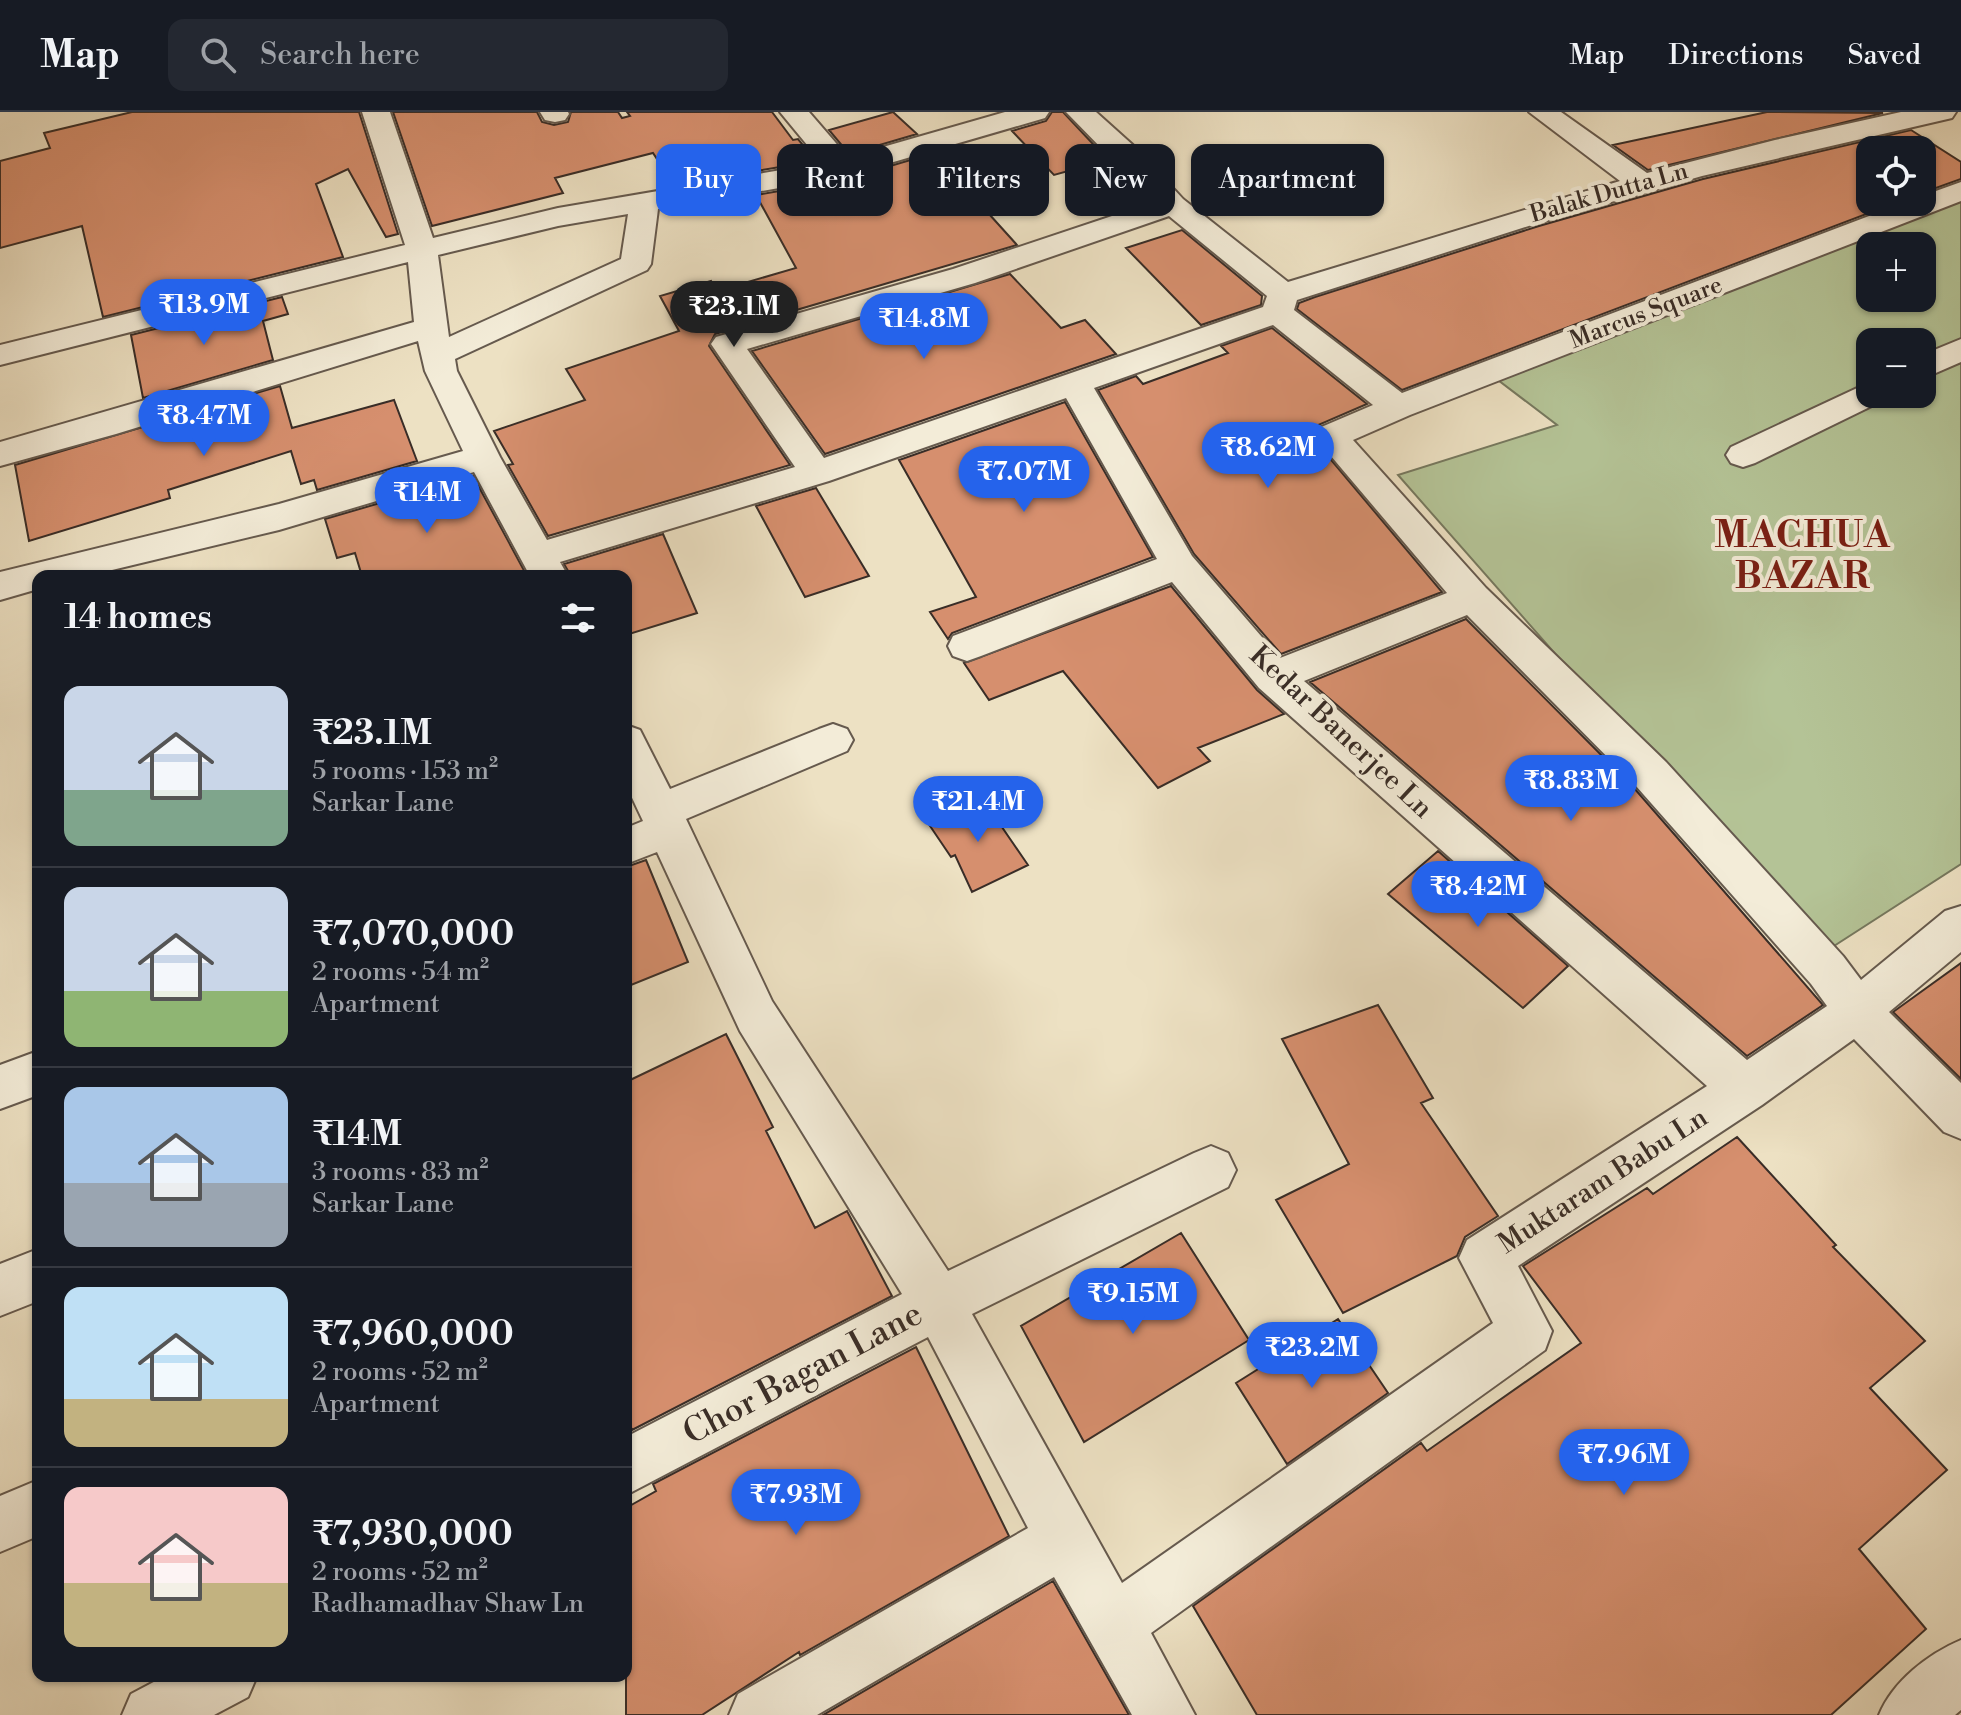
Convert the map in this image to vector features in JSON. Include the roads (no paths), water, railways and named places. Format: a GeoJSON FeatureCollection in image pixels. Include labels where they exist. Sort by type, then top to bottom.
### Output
{"type":"FeatureCollection","features":[{"type":"Feature","properties":{"kind":"street"},"geometry":{"type":"LineString","coordinates":[[376,112],[422,249],[441,371],[483,457],[544,566]]}},
{"type":"Feature","properties":{"kind":"street"},"geometry":{"type":"LineString","coordinates":[[794,112],[821,144]]}},
{"type":"Feature","properties":{"kind":"street"},"geometry":{"type":"LineString","coordinates":[[893,153],[1035,112]]}},
{"type":"Feature","properties":{"kind":"street"},"geometry":{"type":"LineString","coordinates":[[1080,112],[1116,144]]}},
{"type":"Feature","properties":{"kind":"street"},"geometry":{"type":"LineString","coordinates":[[1543,112],[1641,182]]}},
{"type":"Feature","properties":{"kind":"street","name":"Balak Dutta Ln"},"geometry":{"type":"LineString","coordinates":[[544,566],[1074,383],[1280,303],[1641,182],[1826,134],[1942,112]]}},
{"type":"Feature","properties":{"kind":"street"},"geometry":{"type":"LineString","coordinates":[[0,355],[558,217],[777,179]]}},
{"type":"Feature","properties":{"kind":"street","name":"Marcus Square"},"geometry":{"type":"LineString","coordinates":[[1473,598],[1331,436],[1398,407],[1961,191]]}},
{"type":"Feature","properties":{"kind":"street"},"geometry":{"type":"LineString","coordinates":[[0,454],[435,340],[636,264],[644,202]]}},
{"type":"Feature","properties":{"kind":"street"},"geometry":{"type":"LineString","coordinates":[[1175,207],[1398,407]]}},
{"type":"Feature","properties":{"kind":"street"},"geometry":{"type":"LineString","coordinates":[[817,473],[727,344],[964,276],[1141,216]]}},
{"type":"Feature","properties":{"kind":"street"},"geometry":{"type":"LineString","coordinates":[[1936,361],[1961,349]]}},
{"type":"Feature","properties":{"kind":"street","name":"Kedar Banerjee Ln"},"geometry":{"type":"LineString","coordinates":[[1074,383],[1179,565],[1273,677],[1745,1089]]}},
{"type":"Feature","properties":{"kind":"street"},"geometry":{"type":"LineString","coordinates":[[1743,455],[1856,400]]}},
{"type":"Feature","properties":{"kind":"street"},"geometry":{"type":"LineString","coordinates":[[73,570],[279,517],[483,457]]}},
{"type":"Feature","properties":{"kind":"street"},"geometry":{"type":"LineString","coordinates":[[967,646],[1179,565]]}},
{"type":"Feature","properties":{"kind":"street"},"geometry":{"type":"LineString","coordinates":[[0,586],[32,579]]}},
{"type":"Feature","properties":{"kind":"street"},"geometry":{"type":"LineString","coordinates":[[1273,677],[1473,598],[1651,774],[1827,970],[1857,1011],[1961,1116]]}},
{"type":"Feature","properties":{"kind":"street"},"geometry":{"type":"LineString","coordinates":[[652,829],[833,740]]}},
{"type":"Feature","properties":{"kind":"street"},"geometry":{"type":"LineString","coordinates":[[632,761],[652,829],[756,1016],[938,1303],[1064,1539],[1165,1715]]}},
{"type":"Feature","properties":{"kind":"street","name":"Muktaram Babu Ln"},"geometry":{"type":"LineString","coordinates":[[1114,1624],[1526,1331],[1485,1258],[1745,1089],[1857,1011],[1961,925]]}},
{"type":"Feature","properties":{"kind":"street"},"geometry":{"type":"LineString","coordinates":[[0,1087],[32,1075]]}},
{"type":"Feature","properties":{"kind":"street","name":"Chor Bagan Lane"},"geometry":{"type":"LineString","coordinates":[[632,1464],[938,1303],[1211,1170]]}},
{"type":"Feature","properties":{"kind":"street"},"geometry":{"type":"LineString","coordinates":[[0,1290],[32,1277]]}},
{"type":"Feature","properties":{"kind":"street"},"geometry":{"type":"LineString","coordinates":[[0,1524],[32,1511]]}},
{"type":"Feature","properties":{"kind":"street"},"geometry":{"type":"LineString","coordinates":[[759,1715],[1064,1539]]}},
{"type":"Feature","properties":{"kind":"street"},"geometry":{"type":"LineString","coordinates":[[1909,1715],[1961,1670]]}},
{"type":"Feature","properties":{"kind":"street"},"geometry":{"type":"LineString","coordinates":[[152,1715],[215,1682]]}},
{"type":"Feature","properties":{"kind":"district","name":"MACHUA BAZAR"},"geometry":{"type":"Point","coordinates":[1803,556]}}]}
